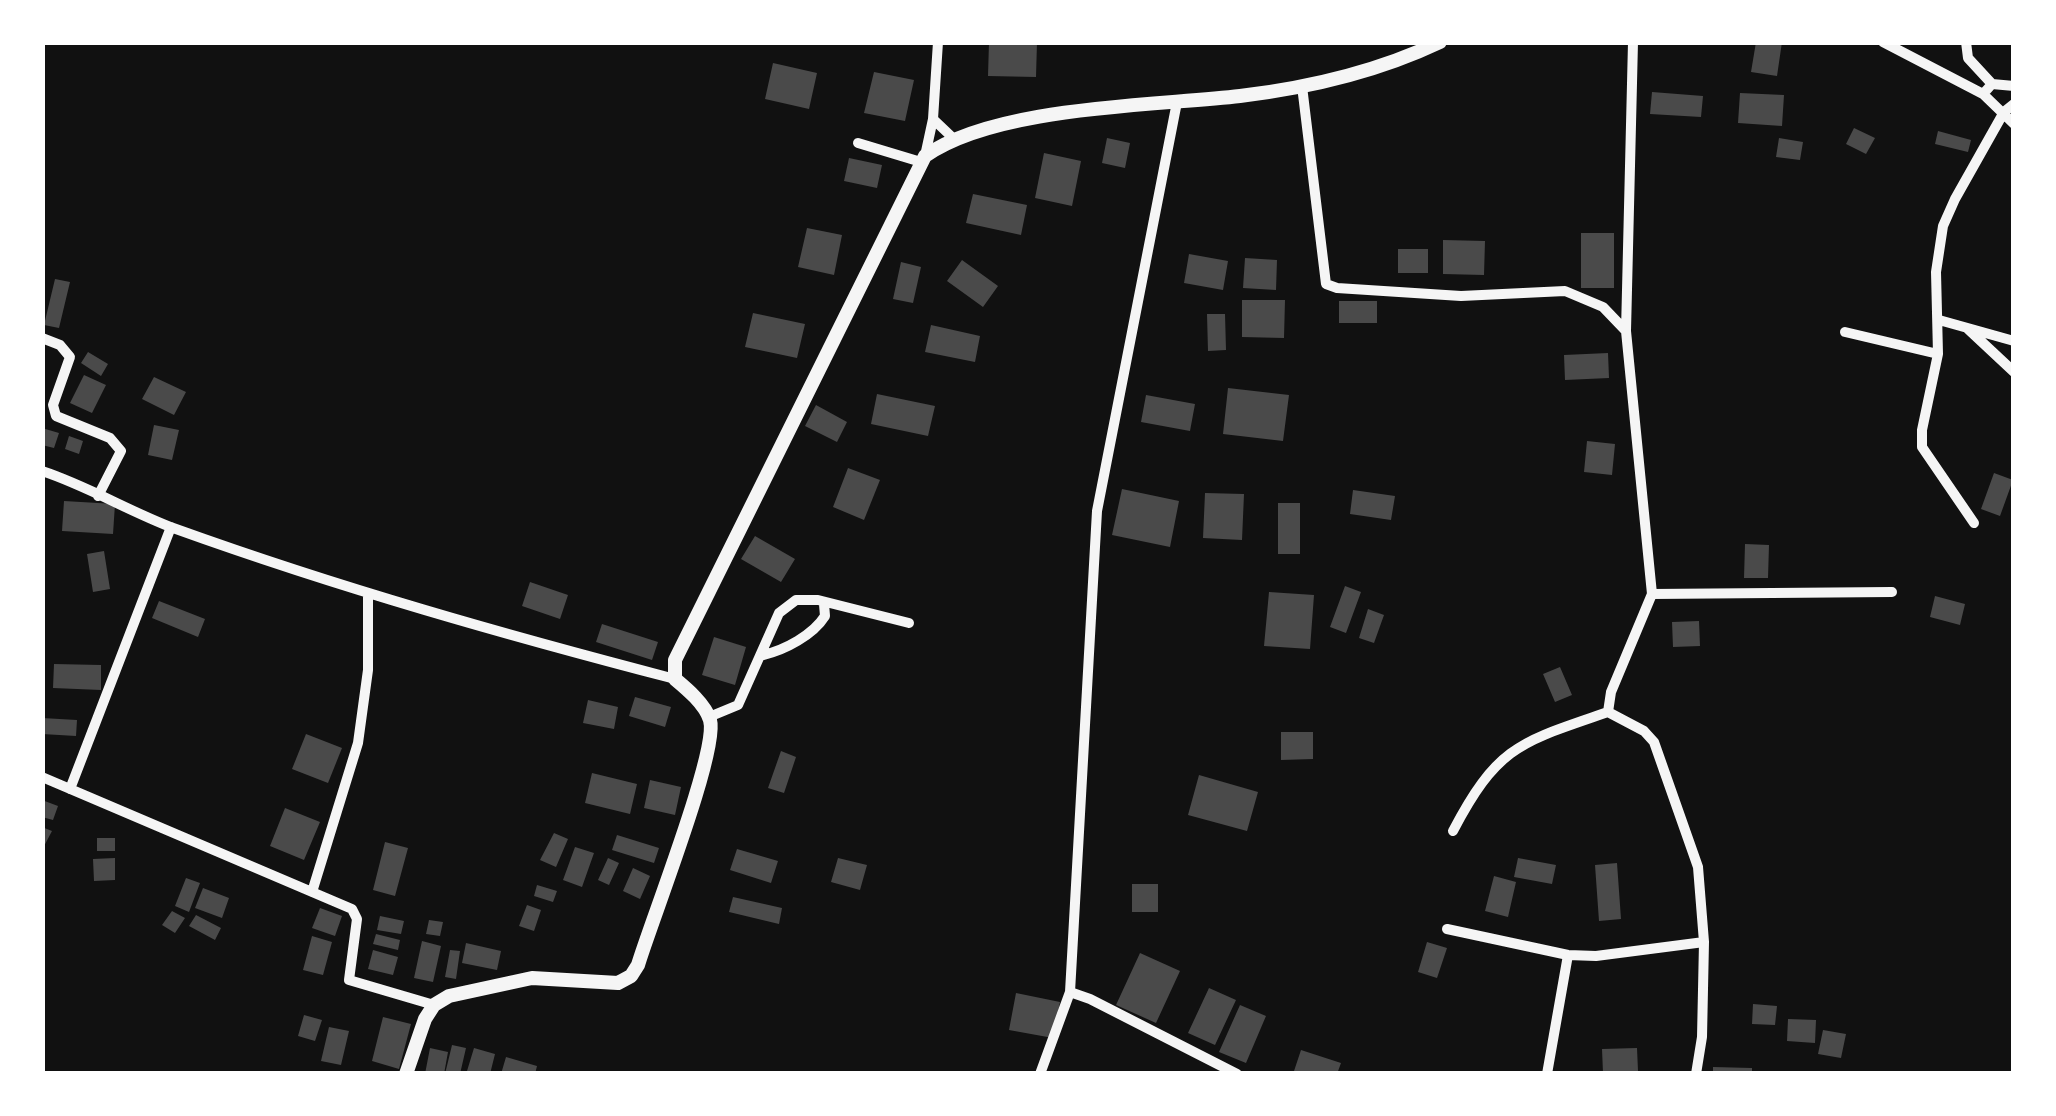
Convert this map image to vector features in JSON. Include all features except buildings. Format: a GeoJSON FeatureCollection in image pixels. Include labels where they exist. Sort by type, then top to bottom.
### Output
{"type":"FeatureCollection","features":[{"type":"Feature","properties":{"kind":"street"},"geometry":{"type":"LineString","coordinates":[[675,678],[675,660],[923,158],[933,119],[938,42]]}},
{"type":"Feature","properties":{"kind":"street"},"geometry":{"type":"LineString","coordinates":[[858,143],[923,158],[954,139],[1008,124],[1090,110],[1302,86],[1345,76],[1440,42]]}},
{"type":"Feature","properties":{"kind":"street"},"geometry":{"type":"LineString","coordinates":[[1608,712],[1611,692],[1652,594],[1626,331],[1633,42]]}},
{"type":"Feature","properties":{"kind":"street"},"geometry":{"type":"LineString","coordinates":[[1883,42],[2009,108],[2014,124]]}},
{"type":"Feature","properties":{"kind":"street"},"geometry":{"type":"LineString","coordinates":[[1966,42],[1968,58],[1992,84],[2014,86]]}},
{"type":"Feature","properties":{"kind":"street"},"geometry":{"type":"LineString","coordinates":[[1983,94],[1992,84]]}},
{"type":"Feature","properties":{"kind":"street"},"geometry":{"type":"LineString","coordinates":[[1302,86],[1326,284],[1337,288],[1461,296],[1565,291],[1603,307],[1626,331]]}},
{"type":"Feature","properties":{"kind":"street"},"geometry":{"type":"LineString","coordinates":[[1040,1074],[1070,992],[1097,512],[1177,102]]}},
{"type":"Feature","properties":{"kind":"street"},"geometry":{"type":"LineString","coordinates":[[1974,523],[1922,447],[1922,430],[1938,354],[1936,272],[1944,226],[1955,199],[2009,108]]}},
{"type":"Feature","properties":{"kind":"street"},"geometry":{"type":"LineString","coordinates":[[933,119],[954,139]]}},
{"type":"Feature","properties":{"kind":"street"},"geometry":{"type":"LineString","coordinates":[[1938,320],[2014,341]]}},
{"type":"Feature","properties":{"kind":"street"},"geometry":{"type":"LineString","coordinates":[[1967,329],[2014,372]]}},
{"type":"Feature","properties":{"kind":"street"},"geometry":{"type":"LineString","coordinates":[[1846,332],[1938,354]]}},
{"type":"Feature","properties":{"kind":"street"},"geometry":{"type":"LineString","coordinates":[[42,338],[60,345],[70,358],[53,405],[56,416],[110,438],[121,451],[98,496]]}},
{"type":"Feature","properties":{"kind":"street"},"geometry":{"type":"LineString","coordinates":[[42,470],[171,527],[368,594],[517,638],[675,678],[709,717],[710,732],[700,782],[631,976],[604,984],[532,978],[468,991],[434,1005],[425,1019],[406,1074]]}},
{"type":"Feature","properties":{"kind":"street"},"geometry":{"type":"LineString","coordinates":[[70,789],[171,527]]}},
{"type":"Feature","properties":{"kind":"street"},"geometry":{"type":"LineString","coordinates":[[1652,594],[1892,592]]}},
{"type":"Feature","properties":{"kind":"street"},"geometry":{"type":"LineString","coordinates":[[312,892],[358,742],[368,670],[368,594]]}},
{"type":"Feature","properties":{"kind":"street"},"geometry":{"type":"LineString","coordinates":[[709,717],[738,706],[773,624],[787,606],[804,598],[909,623]]}},
{"type":"Feature","properties":{"kind":"street"},"geometry":{"type":"LineString","coordinates":[[763,655],[817,626],[825,616],[824,604]]}},
{"type":"Feature","properties":{"kind":"street"},"geometry":{"type":"LineString","coordinates":[[1454,832],[1497,762],[1537,736],[1608,712],[1644,731],[1662,758],[1696,856],[1704,942],[1702,1036],[1696,1074]]}},
{"type":"Feature","properties":{"kind":"street"},"geometry":{"type":"LineString","coordinates":[[42,778],[352,909],[357,915],[348,980],[434,1005]]}},
{"type":"Feature","properties":{"kind":"street"},"geometry":{"type":"LineString","coordinates":[[1447,928],[1568,955],[1596,956],[1704,942]]}},
{"type":"Feature","properties":{"kind":"street"},"geometry":{"type":"LineString","coordinates":[[1547,1074],[1568,955]]}},
{"type":"Feature","properties":{"kind":"street"},"geometry":{"type":"LineString","coordinates":[[1070,992],[1090,998],[1237,1074]]}}]}
